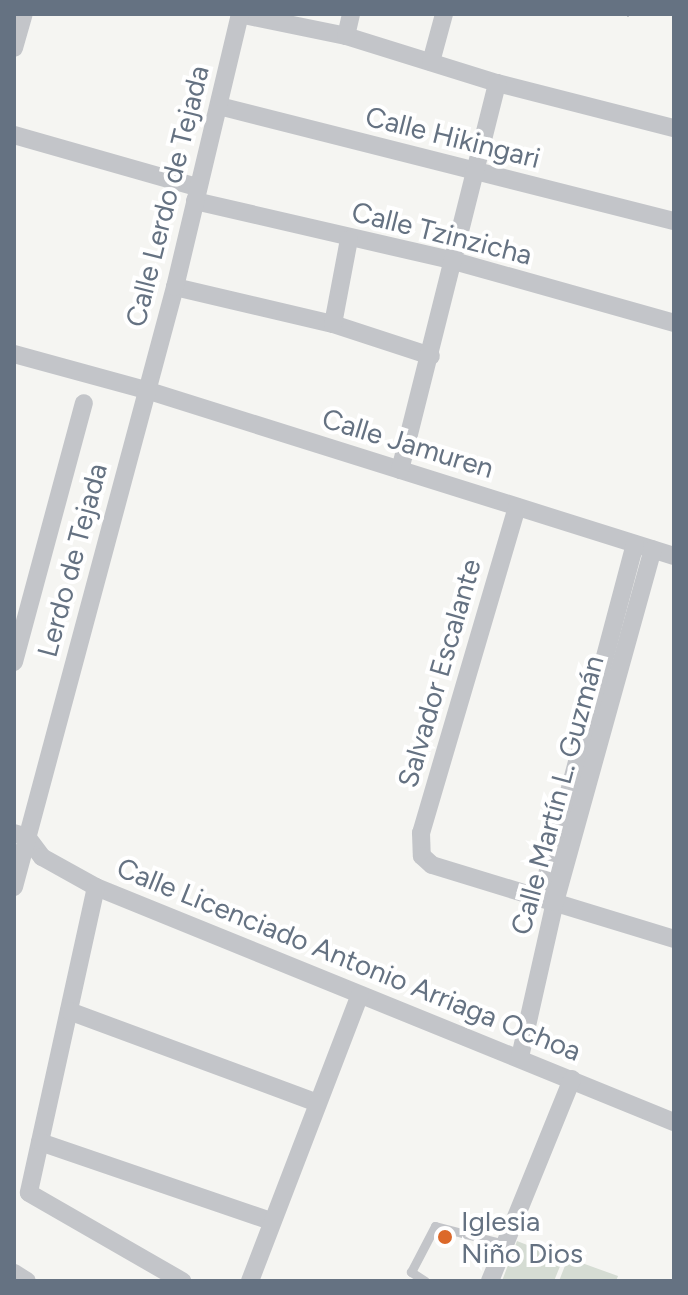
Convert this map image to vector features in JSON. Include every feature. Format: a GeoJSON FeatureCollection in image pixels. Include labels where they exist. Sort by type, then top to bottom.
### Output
{"type":"FeatureCollection","features":[{"type":"Feature","properties":{"kind":"street"},"geometry":{"type":"LineString","coordinates":[[14,48],[24,14]]}},
{"type":"Feature","properties":{"kind":"street"},"geometry":{"type":"LineString","coordinates":[[239,14],[346,36],[497,83],[674,128]]}},
{"type":"Feature","properties":{"kind":"street","name":"Calle Lerdo de Tejada"},"geometry":{"type":"LineString","coordinates":[[146,390],[175,287],[239,14]]}},
{"type":"Feature","properties":{"kind":"street"},"geometry":{"type":"LineString","coordinates":[[346,36],[351,14]]}},
{"type":"Feature","properties":{"kind":"street"},"geometry":{"type":"LineString","coordinates":[[431,62],[444,14]]}},
{"type":"Feature","properties":{"kind":"street"},"geometry":{"type":"LineString","coordinates":[[400,470],[497,83]]}},
{"type":"Feature","properties":{"kind":"street","name":"Calle Hikingari"},"geometry":{"type":"LineString","coordinates":[[219,106],[674,221]]}},
{"type":"Feature","properties":{"kind":"street","name":"Calle Tzinzicha"},"geometry":{"type":"LineString","coordinates":[[14,135],[349,239],[454,261],[674,323]]}},
{"type":"Feature","properties":{"kind":"street"},"geometry":{"type":"LineString","coordinates":[[333,324],[349,239]]}},
{"type":"Feature","properties":{"kind":"street"},"geometry":{"type":"LineString","coordinates":[[175,287],[333,324],[431,356]]}},
{"type":"Feature","properties":{"kind":"street","name":"Calle Jamuren"},"geometry":{"type":"LineString","coordinates":[[14,354],[146,390],[674,553]]}},
{"type":"Feature","properties":{"kind":"street","name":"Lerdo de Tejada"},"geometry":{"type":"LineString","coordinates":[[14,887],[20,835],[146,390]]}},
{"type":"Feature","properties":{"kind":"street"},"geometry":{"type":"LineString","coordinates":[[14,662],[22,603],[84,403]]}},
{"type":"Feature","properties":{"kind":"street","name":"Salvador Escalante"},"geometry":{"type":"LineString","coordinates":[[517,507],[421,833],[422,856],[432,865],[548,900]]}},
{"type":"Feature","properties":{"kind":"street","name":"Calle Martín L. Guzmán"},"geometry":{"type":"LineString","coordinates":[[520,1057],[548,900],[644,546]]}},
{"type":"Feature","properties":{"kind":"street","name":"Calle Licenciado Antonio Arriaga Ochoa"},"geometry":{"type":"LineString","coordinates":[[20,835],[42,857],[96,887],[674,1122]]}},
{"type":"Feature","properties":{"kind":"street"},"geometry":{"type":"LineString","coordinates":[[96,887],[29,1193],[182,1281]]}},
{"type":"Feature","properties":{"kind":"street"},"geometry":{"type":"LineString","coordinates":[[548,900],[673,933]]}},
{"type":"Feature","properties":{"kind":"street"},"geometry":{"type":"LineString","coordinates":[[250,1281],[360,995]]}},
{"type":"Feature","properties":{"kind":"street"},"geometry":{"type":"LineString","coordinates":[[69,1011],[318,1103]]}},
{"type":"Feature","properties":{"kind":"street"},"geometry":{"type":"LineString","coordinates":[[490,1281],[572,1079]]}},
{"type":"Feature","properties":{"kind":"street"},"geometry":{"type":"LineString","coordinates":[[40,1142],[271,1221]]}},
{"type":"Feature","properties":{"kind":"street"},"geometry":{"type":"LineString","coordinates":[[14,1273],[27,1281]]}},
{"type":"Feature","properties":{"kind":"lane"},"geometry":{"type":"LineString","coordinates":[[425,1281],[411,1272],[435,1226],[504,1244]]}},
{"type":"Feature","properties":{"kind":"shaded area"},"geometry":{"type":"Polygon","coordinates":[[[517,1241],[563,1259],[554,1281],[502,1281],[517,1241]]]}},
{"type":"Feature","properties":{"kind":"shaded area"},"geometry":{"type":"Polygon","coordinates":[[[568,1258],[618,1276],[616,1281],[559,1281],[568,1258]]]}},
{"type":"Feature","properties":{"kind":"place","name":"Iglesia Niño Dios"},"geometry":{"type":"Point","coordinates":[445,1237]}}]}
